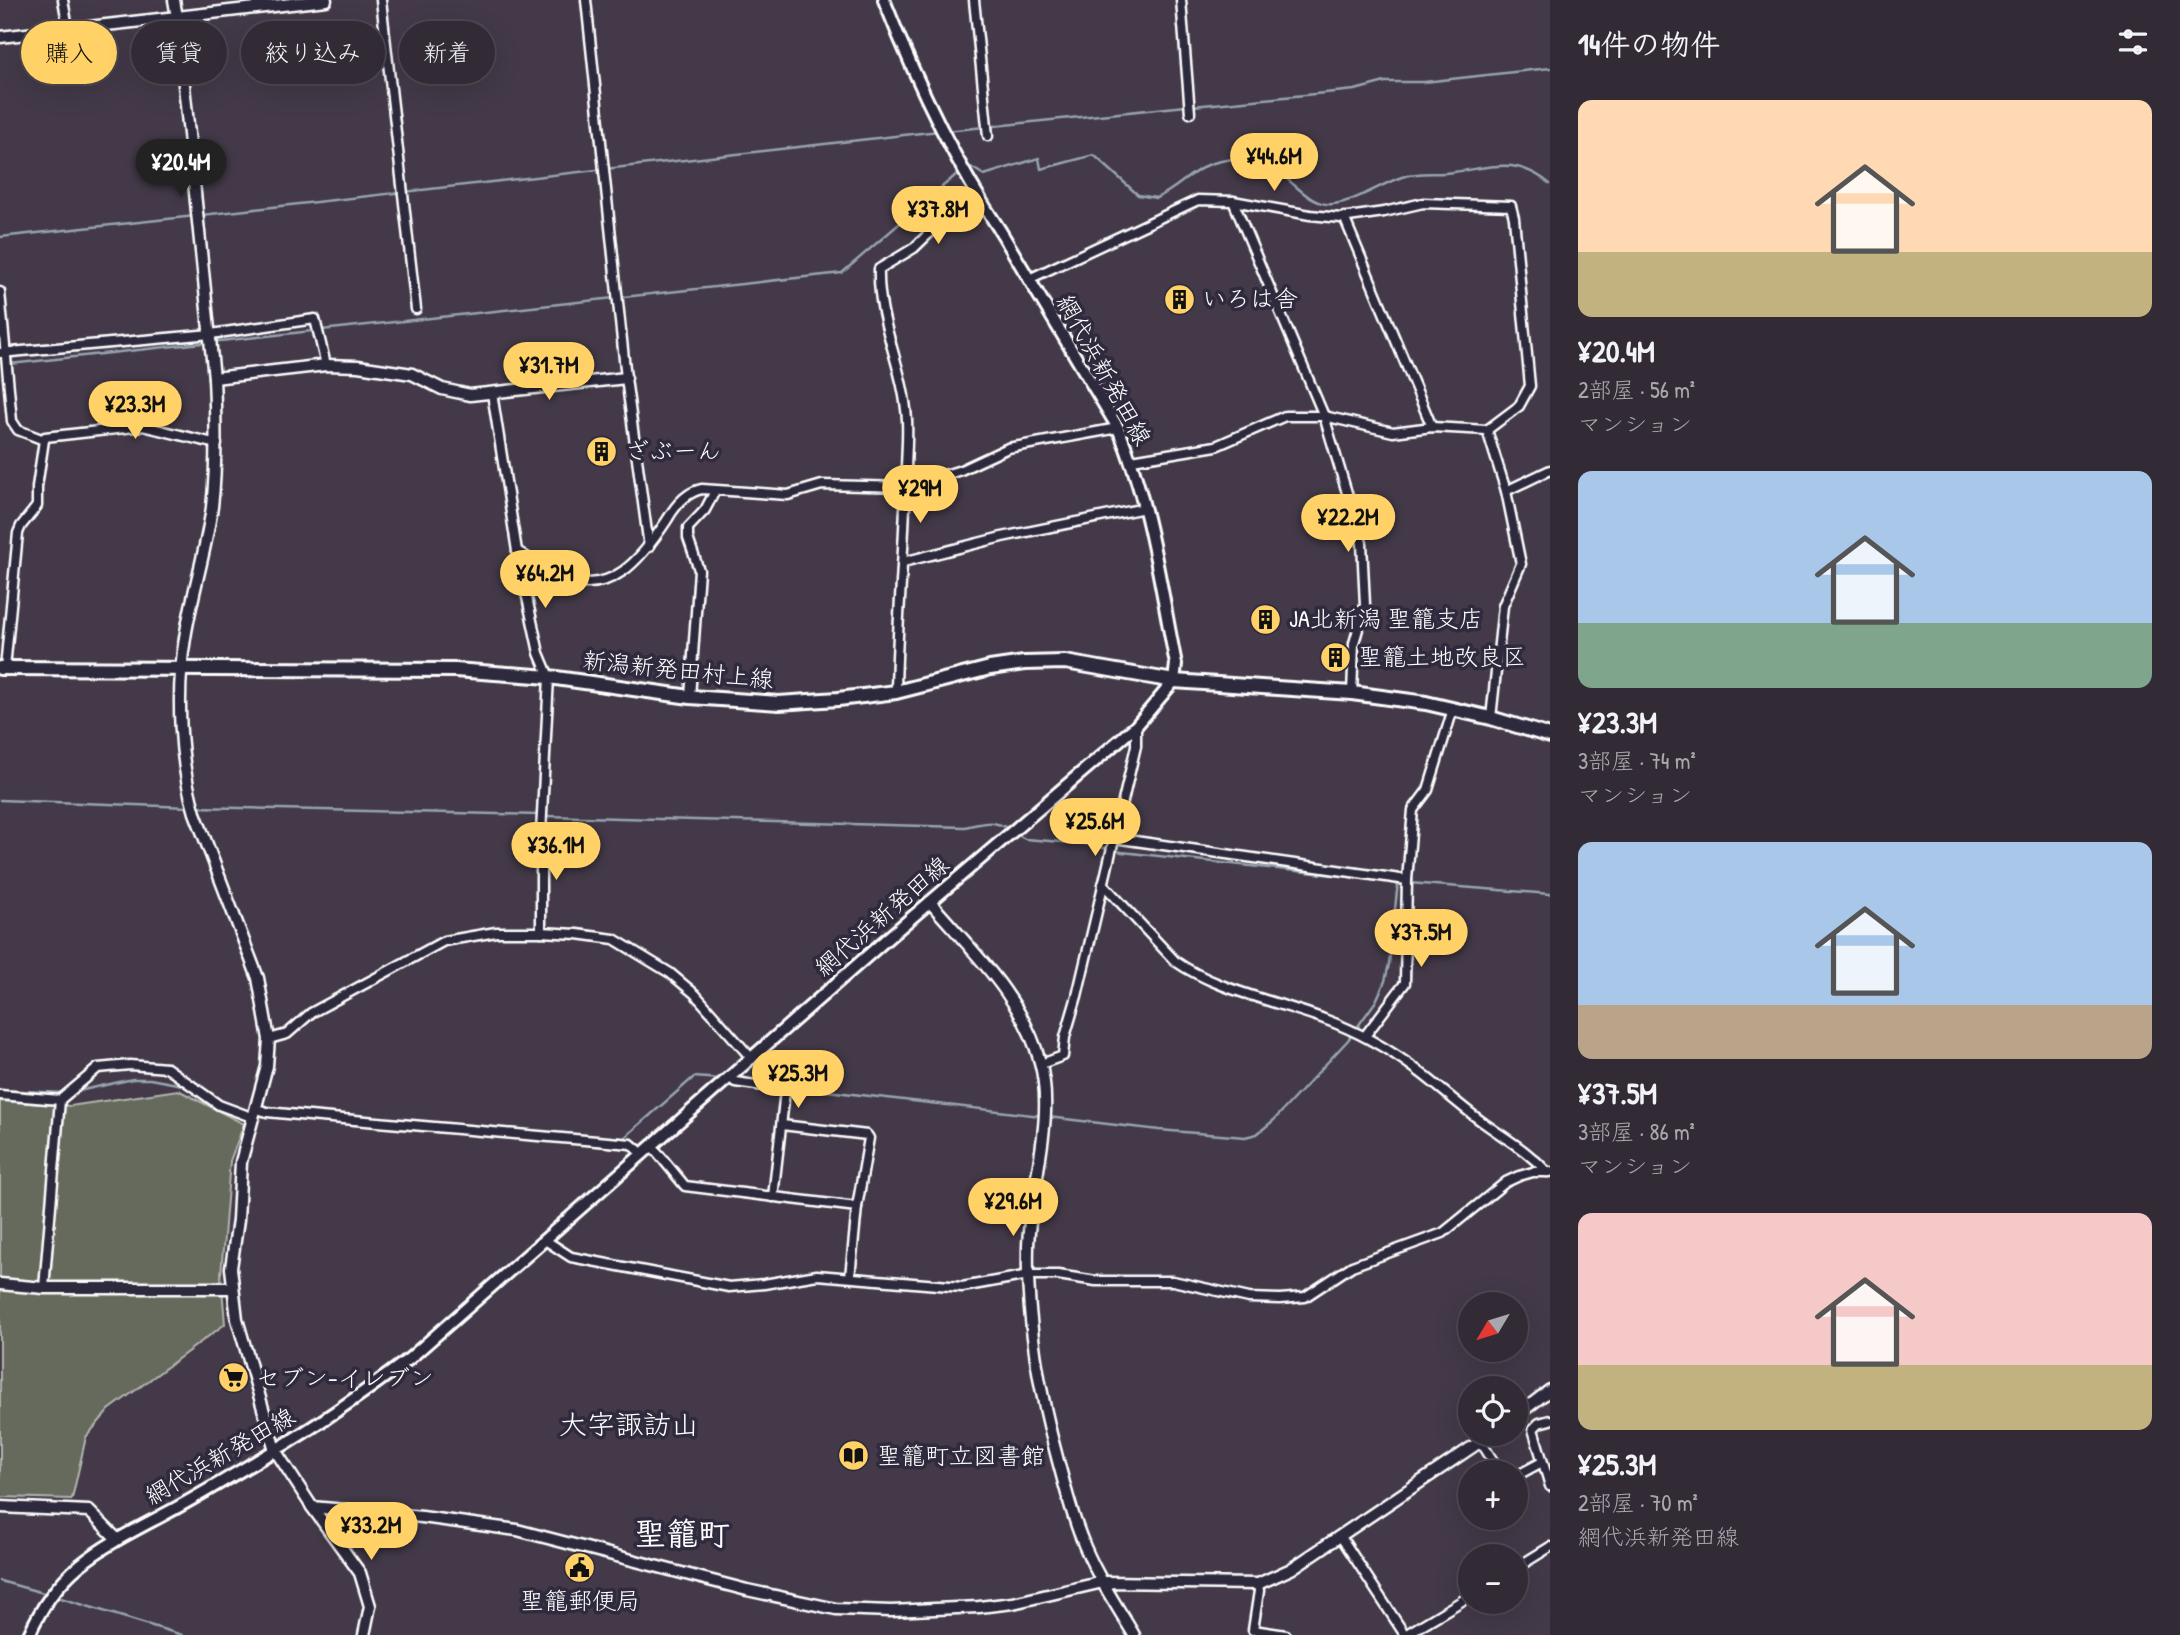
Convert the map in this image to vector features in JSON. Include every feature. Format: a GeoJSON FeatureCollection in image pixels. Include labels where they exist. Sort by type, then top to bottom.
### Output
{"type":"FeatureCollection","features":[{"type":"Feature","properties":{"kind":"main road","name":"網代浜新発田線"},"geometry":{"type":"LineString","coordinates":[[29,1635],[49,1598],[65,1577],[86,1559],[275,1450],[363,1394],[409,1359],[930,902],[1136,726],[1174,681],[1176,664],[1145,508],[1132,460],[1118,428],[981,201],[928,103],[884,0]]}},
{"type":"Feature","properties":{"kind":"main road","name":"新潟新発田村上線"},"geometry":{"type":"LineString","coordinates":[[3,668],[455,670],[549,677],[690,697],[779,703],[896,692],[990,668],[1024,663],[1065,663],[1174,681],[1352,693],[1426,703],[1491,718],[1550,736]]}},
{"type":"Feature","properties":{"kind":"street"},"geometry":{"type":"LineString","coordinates":[[63,0],[67,21]]}},
{"type":"Feature","properties":{"kind":"street"},"geometry":{"type":"LineString","coordinates":[[174,0],[211,334],[217,444],[212,505],[204,555],[185,637],[182,668],[182,752],[187,786],[258,978],[269,1039],[267,1066],[241,1162],[238,1220],[231,1268],[233,1288],[237,1319],[275,1450],[360,1573],[370,1606],[364,1635]]}},
{"type":"Feature","properties":{"kind":"street"},"geometry":{"type":"LineString","coordinates":[[117,23],[326,0]]}},
{"type":"Feature","properties":{"kind":"street"},"geometry":{"type":"LineString","coordinates":[[381,0],[416,309]]}},
{"type":"Feature","properties":{"kind":"street"},"geometry":{"type":"LineString","coordinates":[[586,0],[626,378],[649,547]]}},
{"type":"Feature","properties":{"kind":"street"},"geometry":{"type":"LineString","coordinates":[[974,0],[988,136]]}},
{"type":"Feature","properties":{"kind":"street"},"geometry":{"type":"LineString","coordinates":[[1181,0],[1190,113]]}},
{"type":"Feature","properties":{"kind":"street"},"geometry":{"type":"LineString","coordinates":[[0,37],[21,34]]}},
{"type":"Feature","properties":{"kind":"street"},"geometry":{"type":"LineString","coordinates":[[1029,279],[1198,200],[1233,201],[1310,215],[1344,218],[1423,203],[1511,206],[1530,386],[1519,406],[1487,430],[1432,427],[1393,432],[1324,416],[1285,416],[1216,446],[1132,460]]}},
{"type":"Feature","properties":{"kind":"street"},"geometry":{"type":"LineString","coordinates":[[896,692],[907,511],[907,419],[901,381],[881,300],[879,269],[914,248],[945,218],[981,201]]}},
{"type":"Feature","properties":{"kind":"street"},"geometry":{"type":"LineString","coordinates":[[1233,201],[1324,416],[1362,543],[1365,605],[1354,643],[1352,693]]}},
{"type":"Feature","properties":{"kind":"street"},"geometry":{"type":"LineString","coordinates":[[1344,218],[1432,427]]}},
{"type":"Feature","properties":{"kind":"street"},"geometry":{"type":"LineString","coordinates":[[0,292],[12,421],[18,430],[44,440]]}},
{"type":"Feature","properties":{"kind":"street"},"geometry":{"type":"LineString","coordinates":[[4,352],[211,334],[315,319],[326,365]]}},
{"type":"Feature","properties":{"kind":"street"},"geometry":{"type":"LineString","coordinates":[[214,378],[326,365],[358,366],[399,371],[460,394],[626,378]]}},
{"type":"Feature","properties":{"kind":"street"},"geometry":{"type":"LineString","coordinates":[[492,393],[517,551],[539,653],[549,677],[541,833],[541,932]]}},
{"type":"Feature","properties":{"kind":"street"},"geometry":{"type":"LineString","coordinates":[[3,668],[18,533],[37,506],[37,486],[45,437],[143,426],[217,444]]}},
{"type":"Feature","properties":{"kind":"street"},"geometry":{"type":"LineString","coordinates":[[517,551],[557,576],[594,582],[611,578],[626,570],[649,547],[673,510],[692,491],[788,495],[822,485],[906,487],[961,470],[1007,448],[1118,428]]}},
{"type":"Feature","properties":{"kind":"street"},"geometry":{"type":"LineString","coordinates":[[1487,430],[1506,491],[1521,564],[1503,607],[1491,718]]}},
{"type":"Feature","properties":{"kind":"street"},"geometry":{"type":"LineString","coordinates":[[1506,491],[1550,470]]}},
{"type":"Feature","properties":{"kind":"street"},"geometry":{"type":"LineString","coordinates":[[690,697],[699,570],[688,538],[688,528],[705,510],[715,491]]}},
{"type":"Feature","properties":{"kind":"street"},"geometry":{"type":"LineString","coordinates":[[903,562],[1002,537],[1145,508]]}},
{"type":"Feature","properties":{"kind":"street"},"geometry":{"type":"LineString","coordinates":[[1365,1037],[1405,983],[1407,880],[1413,810],[1428,790],[1453,709]]}},
{"type":"Feature","properties":{"kind":"street"},"geometry":{"type":"LineString","coordinates":[[1041,1064],[1063,1056],[1065,1037],[1136,746],[1136,726]]}},
{"type":"Feature","properties":{"kind":"street"},"geometry":{"type":"LineString","coordinates":[[1114,838],[1407,880]]}},
{"type":"Feature","properties":{"kind":"street"},"geometry":{"type":"LineString","coordinates":[[1103,884],[1175,961],[1185,968],[1207,979],[1325,1019],[1365,1037],[1416,1069],[1484,1123],[1534,1158],[1548,1172]]}},
{"type":"Feature","properties":{"kind":"street"},"geometry":{"type":"LineString","coordinates":[[930,902],[999,982],[1020,1012],[1041,1064],[1045,1113],[1030,1213],[1029,1275],[1039,1388],[1081,1538],[1102,1582],[1134,1635]]}},
{"type":"Feature","properties":{"kind":"street"},"geometry":{"type":"LineString","coordinates":[[269,1039],[287,1034],[310,1013],[444,941],[496,932],[541,932],[614,939],[670,973],[695,994],[752,1059]]}},
{"type":"Feature","properties":{"kind":"street"},"geometry":{"type":"LineString","coordinates":[[44,1288],[61,1100],[98,1068],[130,1065],[167,1068],[219,1105],[255,1113],[631,1144],[648,1150],[685,1186],[857,1207]]}},
{"type":"Feature","properties":{"kind":"street"},"geometry":{"type":"LineString","coordinates":[[730,1078],[734,1082],[785,1091],[773,1196]]}},
{"type":"Feature","properties":{"kind":"street"},"geometry":{"type":"LineString","coordinates":[[0,1095],[61,1100]]}},
{"type":"Feature","properties":{"kind":"street"},"geometry":{"type":"LineString","coordinates":[[782,1125],[867,1135],[869,1138],[857,1207],[850,1277]]}},
{"type":"Feature","properties":{"kind":"street"},"geometry":{"type":"LineString","coordinates":[[545,1240],[571,1257],[729,1287],[817,1275],[962,1287],[1029,1275],[1058,1275],[1096,1281],[1173,1282],[1249,1298],[1305,1297],[1352,1266],[1443,1233],[1506,1182],[1533,1172],[1548,1172]]}},
{"type":"Feature","properties":{"kind":"street"},"geometry":{"type":"LineString","coordinates":[[0,1284],[44,1288],[233,1288]]}},
{"type":"Feature","properties":{"kind":"street"},"geometry":{"type":"LineString","coordinates":[[1528,1407],[1550,1390]]}},
{"type":"Feature","properties":{"kind":"street"},"geometry":{"type":"LineString","coordinates":[[1550,1420],[1539,1423],[1533,1429],[1550,1486]]}},
{"type":"Feature","properties":{"kind":"street"},"geometry":{"type":"LineString","coordinates":[[312,1507],[517,1530],[747,1590],[836,1609],[891,1611],[1013,1603],[1102,1582],[1258,1584],[1291,1569],[1475,1446]]}},
{"type":"Feature","properties":{"kind":"street"},"geometry":{"type":"LineString","coordinates":[[1528,1470],[1542,1462]]}},
{"type":"Feature","properties":{"kind":"street"},"geometry":{"type":"LineString","coordinates":[[0,1507],[89,1511],[117,1539]]}},
{"type":"Feature","properties":{"kind":"street"},"geometry":{"type":"LineString","coordinates":[[1341,1536],[1405,1635],[1458,1603]]}},
{"type":"Feature","properties":{"kind":"street"},"geometry":{"type":"LineString","coordinates":[[1528,1561],[1550,1547]]}},
{"type":"Feature","properties":{"kind":"street"},"geometry":{"type":"LineString","coordinates":[[1258,1584],[1253,1630],[1286,1635]]}},
{"type":"Feature","properties":{"kind":"green space"},"geometry":{"type":"Polygon","coordinates":[[[178,1090],[244,1124],[230,1161],[221,1275],[225,1324],[109,1410],[86,1437],[72,1499],[0,1497],[0,1101],[70,1106],[178,1090]]]}},
{"type":"Feature","properties":{"kind":"waterway"},"geometry":{"type":"LineString","coordinates":[[1193,106],[1355,90],[1385,82],[1424,82],[1550,68]]}},
{"type":"Feature","properties":{"kind":"waterway"},"geometry":{"type":"LineString","coordinates":[[946,131],[1186,106]]}},
{"type":"Feature","properties":{"kind":"waterway"},"geometry":{"type":"LineString","coordinates":[[202,215],[939,131]]}},
{"type":"Feature","properties":{"kind":"waterway"},"geometry":{"type":"LineString","coordinates":[[971,167],[984,175],[1039,158],[1041,169],[1094,155],[1138,195],[1156,198],[1210,164],[1241,158],[1268,165],[1311,198],[1333,204],[1351,200],[1408,175],[1447,173],[1492,166],[1526,170],[1550,184]]}},
{"type":"Feature","properties":{"kind":"waterway"},"geometry":{"type":"LineString","coordinates":[[10,364],[842,273],[957,174]]}},
{"type":"Feature","properties":{"kind":"waterway"},"geometry":{"type":"LineString","coordinates":[[0,237],[195,216]]}},
{"type":"Feature","properties":{"kind":"waterway"},"geometry":{"type":"LineString","coordinates":[[0,800],[189,807]]}},
{"type":"Feature","properties":{"kind":"waterway"},"geometry":{"type":"LineString","coordinates":[[195,807],[539,815]]}},
{"type":"Feature","properties":{"kind":"waterway"},"geometry":{"type":"LineString","coordinates":[[545,816],[965,827],[987,823],[1009,829]]}},
{"type":"Feature","properties":{"kind":"waterway"},"geometry":{"type":"LineString","coordinates":[[1014,833],[1025,839],[1086,844],[1122,852],[1388,881]]}},
{"type":"Feature","properties":{"kind":"waterway"},"geometry":{"type":"LineString","coordinates":[[1048,1117],[1245,1137],[1257,1134],[1274,1120],[1348,1040],[1376,1001],[1389,964],[1398,882]]}},
{"type":"Feature","properties":{"kind":"waterway"},"geometry":{"type":"LineString","coordinates":[[1409,883],[1550,894]]}},
{"type":"Feature","properties":{"kind":"waterway"},"geometry":{"type":"LineString","coordinates":[[569,1135],[624,1138],[694,1077],[721,1079]]}},
{"type":"Feature","properties":{"kind":"waterway"},"geometry":{"type":"LineString","coordinates":[[74,1092],[133,1079],[150,1079],[188,1086]]}},
{"type":"Feature","properties":{"kind":"waterway"},"geometry":{"type":"LineString","coordinates":[[784,1086],[1041,1116]]}},
{"type":"Feature","properties":{"kind":"waterway"},"geometry":{"type":"LineString","coordinates":[[0,1090],[64,1093]]}},
{"type":"Feature","properties":{"kind":"waterway"},"geometry":{"type":"LineString","coordinates":[[0,1581],[47,1594]]}},
{"type":"Feature","properties":{"kind":"waterway"},"geometry":{"type":"LineString","coordinates":[[54,1596],[182,1635]]}},
{"type":"Feature","properties":{"kind":"place","name":"いろは舎"},"geometry":{"type":"Point","coordinates":[1179,299]}},
{"type":"Feature","properties":{"kind":"place","name":"ざぶーん"},"geometry":{"type":"Point","coordinates":[602,451]}},
{"type":"Feature","properties":{"kind":"place","name":"JA北新潟 聖籠支店"},"geometry":{"type":"Point","coordinates":[1266,619]}},
{"type":"Feature","properties":{"kind":"place","name":"聖籠土地改良区"},"geometry":{"type":"Point","coordinates":[1335,657]}},
{"type":"Feature","properties":{"kind":"place","name":"セブン-イレブン"},"geometry":{"type":"Point","coordinates":[233,1378]}},
{"type":"Feature","properties":{"kind":"place","name":"聖籠町立図書館"},"geometry":{"type":"Point","coordinates":[854,1456]}},
{"type":"Feature","properties":{"kind":"place","name":"聖籠郵便局"},"geometry":{"type":"Point","coordinates":[580,1567]}},
{"type":"Feature","properties":{"kind":"district","name":"大字諏訪山"},"geometry":{"type":"Point","coordinates":[629,1424]}},
{"type":"Feature","properties":{"kind":"district","name":"聖籠町"},"geometry":{"type":"Point","coordinates":[682,1534]}}]}
